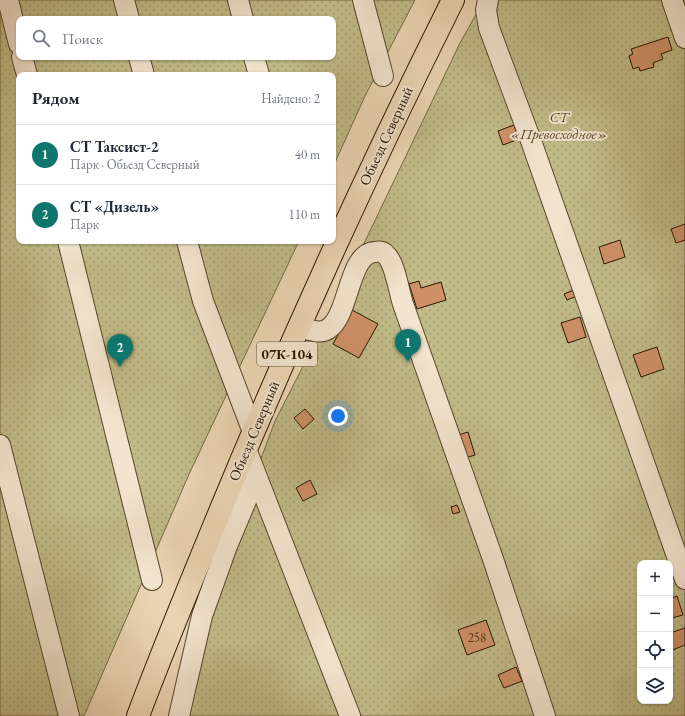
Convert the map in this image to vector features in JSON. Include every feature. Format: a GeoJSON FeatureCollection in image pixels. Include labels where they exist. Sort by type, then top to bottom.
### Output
{"type":"FeatureCollection","features":[{"type":"Feature","properties":{"kind":"highway","name":"Обьезд Северный"},"geometry":{"type":"LineString","coordinates":[[138,716],[158,661],[249,440],[388,129],[453,0]]}},
{"type":"Feature","properties":{"kind":"street"},"geometry":{"type":"LineString","coordinates":[[8,0],[16,32]]}},
{"type":"Feature","properties":{"kind":"street"},"geometry":{"type":"LineString","coordinates":[[124,0],[128,16]]}},
{"type":"Feature","properties":{"kind":"street"},"geometry":{"type":"LineString","coordinates":[[238,0],[242,16]]}},
{"type":"Feature","properties":{"kind":"street"},"geometry":{"type":"LineString","coordinates":[[363,0],[383,76]]}},
{"type":"Feature","properties":{"kind":"street"},"geometry":{"type":"LineString","coordinates":[[488,0],[486,10],[488,28],[530,138],[685,579]]}},
{"type":"Feature","properties":{"kind":"street"},"geometry":{"type":"LineString","coordinates":[[672,0],[685,38]]}},
{"type":"Feature","properties":{"kind":"street"},"geometry":{"type":"LineString","coordinates":[[23,60],[26,72]]}},
{"type":"Feature","properties":{"kind":"street"},"geometry":{"type":"LineString","coordinates":[[140,60],[143,72]]}},
{"type":"Feature","properties":{"kind":"street"},"geometry":{"type":"LineString","coordinates":[[255,60],[258,72]]}},
{"type":"Feature","properties":{"kind":"street"},"geometry":{"type":"LineString","coordinates":[[69,244],[152,580]]}},
{"type":"Feature","properties":{"kind":"street"},"geometry":{"type":"LineString","coordinates":[[188,244],[202,301],[249,440],[256,477],[350,716]]}},
{"type":"Feature","properties":{"kind":"street"},"geometry":{"type":"LineString","coordinates":[[299,327],[319,332],[327,330],[333,326],[340,316],[357,267],[364,255],[381,251],[386,255],[391,262],[403,304],[493,559],[545,716]]}},
{"type":"Feature","properties":{"kind":"street"},"geometry":{"type":"LineString","coordinates":[[0,444],[69,716]]}},
{"type":"Feature","properties":{"kind":"street"},"geometry":{"type":"LineString","coordinates":[[179,716],[202,616],[227,546],[256,477]]}},
{"type":"Feature","properties":{"kind":"green space"},"geometry":{"type":"Polygon","coordinates":[[[0,0],[415,0],[365,96],[336,160],[336,72],[16,72],[16,244],[298,244],[190,472],[84,716],[0,716],[0,0]]]}},
{"type":"Feature","properties":{"kind":"green space","name":"СТ «Превосходное»"},"geometry":{"type":"Polygon","coordinates":[[[484,0],[685,0],[685,716],[182,716],[217,577],[275,421],[335,304],[460,43],[484,0]]]}},
{"type":"Feature","properties":{"kind":"building"},"geometry":{"type":"Polygon","coordinates":[[[668,37],[672,50],[661,54],[663,59],[653,63],[654,67],[640,71],[639,67],[633,69],[629,56],[633,54],[631,49],[668,37]]]}},
{"type":"Feature","properties":{"kind":"building"},"geometry":{"type":"Polygon","coordinates":[[[514,125],[519,139],[503,145],[498,131],[514,125]]]}},
{"type":"Feature","properties":{"kind":"building"},"geometry":{"type":"Polygon","coordinates":[[[685,224],[685,240],[676,243],[671,229],[685,224]]]}},
{"type":"Feature","properties":{"kind":"building"},"geometry":{"type":"Polygon","coordinates":[[[620,240],[625,257],[604,264],[599,247],[620,240]]]}},
{"type":"Feature","properties":{"kind":"building"},"geometry":{"type":"Polygon","coordinates":[[[419,281],[421,288],[441,282],[446,300],[417,309],[409,284],[419,281]]]}},
{"type":"Feature","properties":{"kind":"building"},"geometry":{"type":"Polygon","coordinates":[[[574,290],[577,296],[567,300],[564,294],[574,290]]]}},
{"type":"Feature","properties":{"kind":"building"},"geometry":{"type":"Polygon","coordinates":[[[352,310],[378,324],[359,358],[333,344],[352,310]]]}},
{"type":"Feature","properties":{"kind":"building"},"geometry":{"type":"Polygon","coordinates":[[[580,317],[586,337],[568,343],[561,323],[580,317]]]}},
{"type":"Feature","properties":{"kind":"building"},"geometry":{"type":"Polygon","coordinates":[[[657,347],[664,369],[641,377],[633,355],[657,347]]]}},
{"type":"Feature","properties":{"kind":"building"},"geometry":{"type":"Polygon","coordinates":[[[305,409],[314,419],[303,429],[294,418],[305,409]]]}},
{"type":"Feature","properties":{"kind":"building"},"geometry":{"type":"Polygon","coordinates":[[[468,432],[475,455],[462,459],[455,436],[468,432]]]}},
{"type":"Feature","properties":{"kind":"building"},"geometry":{"type":"Polygon","coordinates":[[[310,480],[317,494],[303,501],[296,488],[310,480]]]}},
{"type":"Feature","properties":{"kind":"building"},"geometry":{"type":"Polygon","coordinates":[[[457,505],[460,512],[453,514],[451,507],[457,505]]]}},
{"type":"Feature","properties":{"kind":"building"},"geometry":{"type":"Polygon","coordinates":[[[677,596],[683,615],[673,618],[673,598],[677,596]]]}},
{"type":"Feature","properties":{"kind":"building"},"geometry":{"type":"Polygon","coordinates":[[[486,620],[495,645],[467,655],[458,630],[486,620]]]}},
{"type":"Feature","properties":{"kind":"building"},"geometry":{"type":"Polygon","coordinates":[[[685,628],[685,645],[673,650],[673,632],[685,628]]]}},
{"type":"Feature","properties":{"kind":"building"},"geometry":{"type":"Polygon","coordinates":[[[516,667],[522,681],[504,688],[498,675],[516,667]]]}},
{"type":"Feature","properties":{"kind":"place","name":"СТ Таксист-2"},"geometry":{"type":"Point","coordinates":[408,362]}},
{"type":"Feature","properties":{"kind":"place","name":"СТ «Дизель»"},"geometry":{"type":"Point","coordinates":[120,367]}}]}
